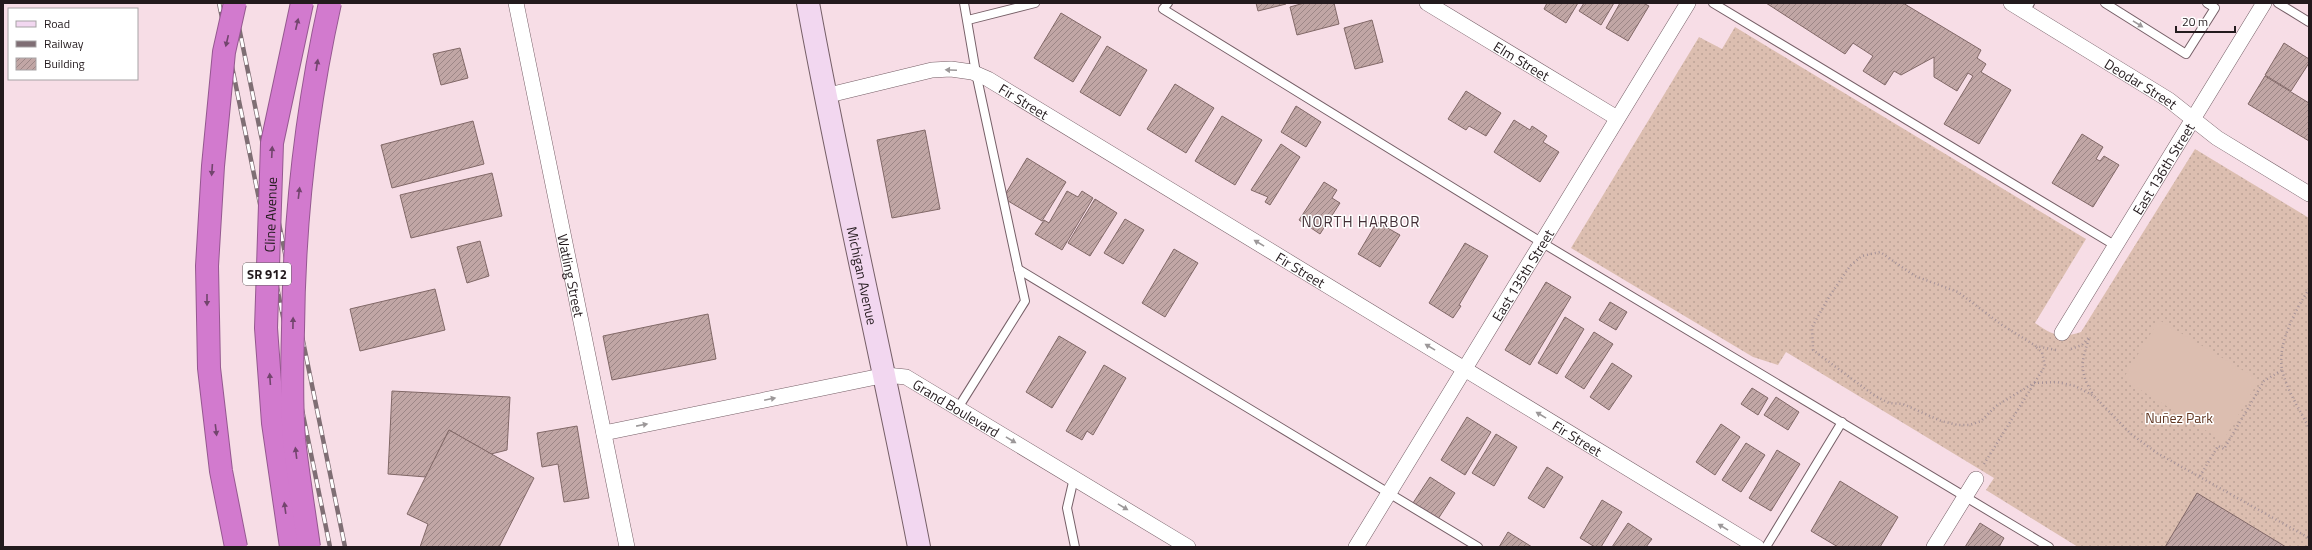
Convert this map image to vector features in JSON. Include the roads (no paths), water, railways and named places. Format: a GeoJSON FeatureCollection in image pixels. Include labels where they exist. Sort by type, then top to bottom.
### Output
{"type":"FeatureCollection","features":[{"type":"Feature","properties":{"kind":"highway"},"geometry":{"type":"LineString","coordinates":[[235,3],[224,52],[213,166],[207,282],[209,368],[221,471],[236,547]]}},
{"type":"Feature","properties":{"kind":"highway","name":"Cline Avenue"},"geometry":{"type":"LineString","coordinates":[[291,547],[273,423],[266,328],[272,144],[302,3]]}},
{"type":"Feature","properties":{"kind":"highway"},"geometry":{"type":"LineString","coordinates":[[309,547],[294,439],[292,393],[293,261],[296,220],[310,108],[330,3]]}},
{"type":"Feature","properties":{"kind":"main road","name":"Michigan Avenue"},"geometry":{"type":"LineString","coordinates":[[808,3],[825,96],[886,375],[919,547]]}},
{"type":"Feature","properties":{"kind":"street","name":"Watling Street"},"geometry":{"type":"LineString","coordinates":[[516,3],[627,547]]}},
{"type":"Feature","properties":{"kind":"street","name":"Elm Street"},"geometry":{"type":"LineString","coordinates":[[1427,3],[1617,118]]}},
{"type":"Feature","properties":{"kind":"street","name":"East 135th Street"},"geometry":{"type":"LineString","coordinates":[[1356,547],[1688,3]]}},
{"type":"Feature","properties":{"kind":"street","name":"Deodar Street"},"geometry":{"type":"LineString","coordinates":[[2011,3],[2028,7],[2169,100],[2217,138],[2309,194]]}},
{"type":"Feature","properties":{"kind":"street","name":"East 136th Street"},"geometry":{"type":"LineString","coordinates":[[2062,333],[2264,3]]}},
{"type":"Feature","properties":{"kind":"street","name":"Fir Street"},"geometry":{"type":"LineString","coordinates":[[825,96],[932,70],[951,69],[976,73],[988,78],[1757,547]]}},
{"type":"Feature","properties":{"kind":"street","name":"Grand Boulevard"},"geometry":{"type":"LineString","coordinates":[[604,433],[886,375],[906,377],[1188,547]]}},
{"type":"Feature","properties":{"kind":"street"},"geometry":{"type":"LineString","coordinates":[[1934,547],[1976,479]]}},
{"type":"Feature","properties":{"kind":"lane"},"geometry":{"type":"LineString","coordinates":[[958,408],[1025,301],[976,73],[964,3]]}},
{"type":"Feature","properties":{"kind":"lane"},"geometry":{"type":"LineString","coordinates":[[968,20],[1035,3]]}},
{"type":"Feature","properties":{"kind":"lane"},"geometry":{"type":"LineString","coordinates":[[1168,3],[1163,9],[1541,242],[2049,547]]}},
{"type":"Feature","properties":{"kind":"lane"},"geometry":{"type":"LineString","coordinates":[[1713,3],[2116,246]]}},
{"type":"Feature","properties":{"kind":"lane"},"geometry":{"type":"LineString","coordinates":[[2105,3],[2186,54],[2215,8],[2208,3]]}},
{"type":"Feature","properties":{"kind":"lane"},"geometry":{"type":"LineString","coordinates":[[2278,3],[2309,22]]}},
{"type":"Feature","properties":{"kind":"lane"},"geometry":{"type":"LineString","coordinates":[[1018,270],[1478,547]]}},
{"type":"Feature","properties":{"kind":"lane"},"geometry":{"type":"LineString","coordinates":[[1766,547],[1842,422]]}},
{"type":"Feature","properties":{"kind":"lane"},"geometry":{"type":"LineString","coordinates":[[1074,478],[1067,508],[1075,547]]}},
{"type":"Feature","properties":{"kind":"railway"},"geometry":{"type":"LineString","coordinates":[[219,3],[330,547]]}},
{"type":"Feature","properties":{"kind":"railway"},"geometry":{"type":"LineString","coordinates":[[234,3],[345,547]]}},
{"type":"Feature","properties":{"kind":"district","name":"NORTH HARBOR"},"geometry":{"type":"Point","coordinates":[1361,221]}},
{"type":"Feature","properties":{"kind":"park label","name":"Nuñez Park"},"geometry":{"type":"Point","coordinates":[2179,417]}}]}
